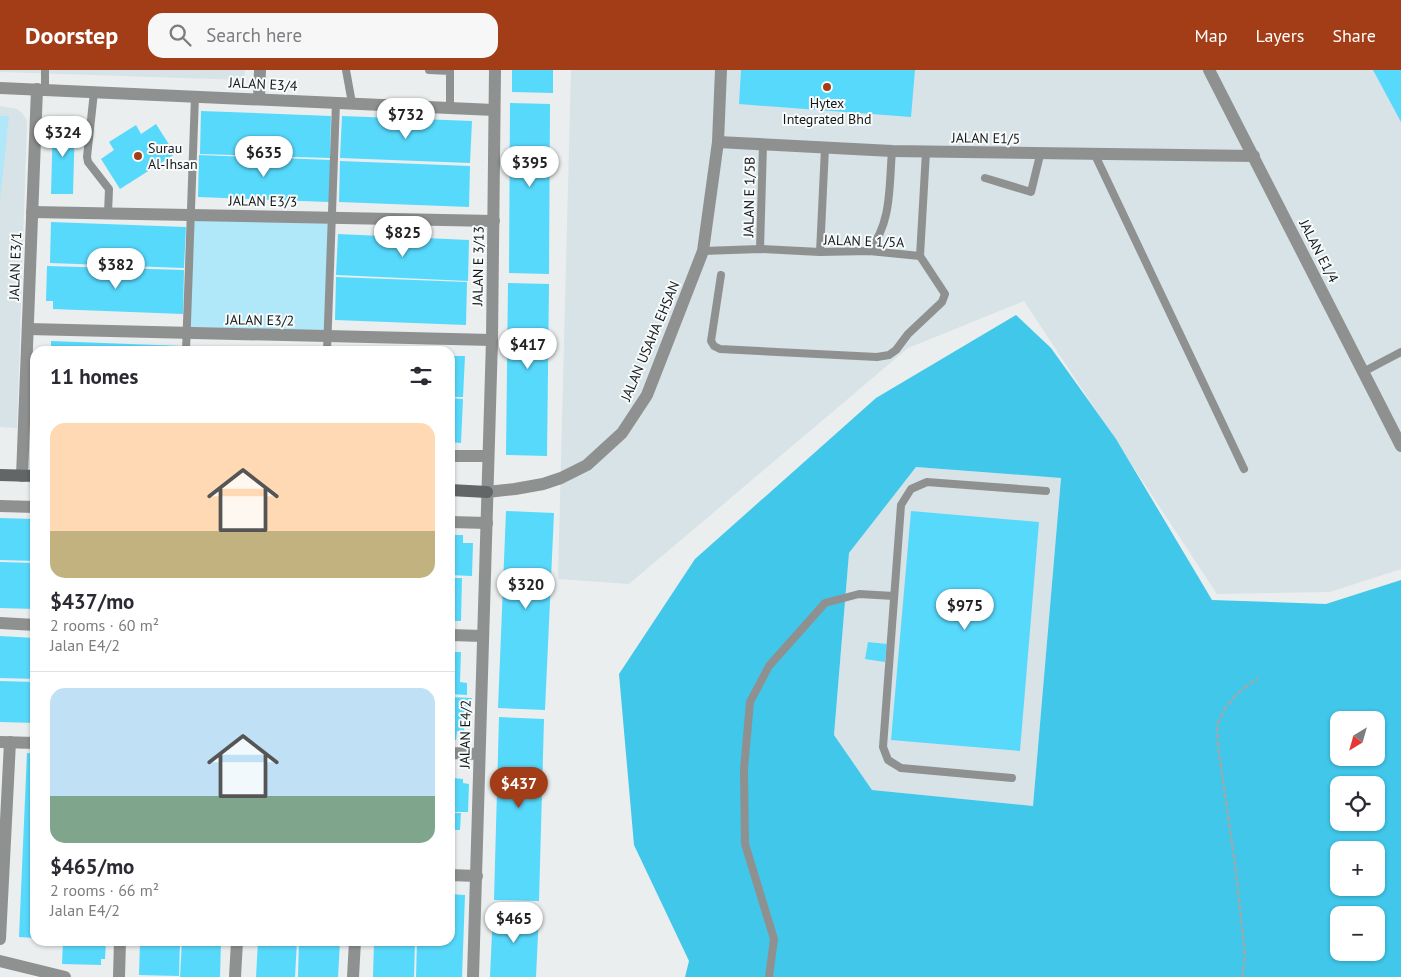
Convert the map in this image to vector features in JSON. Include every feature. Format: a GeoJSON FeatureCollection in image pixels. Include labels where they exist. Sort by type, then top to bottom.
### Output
{"type":"FeatureCollection","features":[{"type":"Feature","properties":{"kind":"street"},"geometry":{"type":"LineString","coordinates":[[259,99],[260,70]]}},
{"type":"Feature","properties":{"kind":"street","name":"JALAN E 3/13"},"geometry":{"type":"LineString","coordinates":[[487,492],[492,340],[495,70]]}},
{"type":"Feature","properties":{"kind":"street","name":"JALAN USAHA EHSAN"},"geometry":{"type":"LineString","coordinates":[[455,490],[487,492],[515,489],[561,478],[587,465],[622,433],[647,396],[703,250],[718,142],[721,70]]}},
{"type":"Feature","properties":{"kind":"street","name":"JALAN E1/4"},"geometry":{"type":"LineString","coordinates":[[1209,70],[1401,446]]}},
{"type":"Feature","properties":{"kind":"street","name":"JALAN E3/4"},"geometry":{"type":"LineString","coordinates":[[0,88],[494,110]]}},
{"type":"Feature","properties":{"kind":"street","name":"JALAN E3/1"},"geometry":{"type":"LineString","coordinates":[[29,476],[28,329],[32,212],[41,89]]}},
{"type":"Feature","properties":{"kind":"street","name":"JALAN E1/5"},"geometry":{"type":"LineString","coordinates":[[718,142],[892,152],[1254,156]]}},
{"type":"Feature","properties":{"kind":"street","name":"JALAN E3/3"},"geometry":{"type":"LineString","coordinates":[[32,212],[494,221]]}},
{"type":"Feature","properties":{"kind":"street","name":"JALAN E3/2"},"geometry":{"type":"LineString","coordinates":[[28,329],[492,340]]}},
{"type":"Feature","properties":{"kind":"street"},"geometry":{"type":"LineString","coordinates":[[455,456],[488,456]]}},
{"type":"Feature","properties":{"kind":"street"},"geometry":{"type":"LineString","coordinates":[[0,475],[29,476]]}},
{"type":"Feature","properties":{"kind":"street","name":"JALAN E4/2"},"geometry":{"type":"LineString","coordinates":[[472,977],[477,876],[487,492]]}},
{"type":"Feature","properties":{"kind":"street"},"geometry":{"type":"LineString","coordinates":[[0,506],[30,507]]}},
{"type":"Feature","properties":{"kind":"street"},"geometry":{"type":"LineString","coordinates":[[455,522],[487,523]]}},
{"type":"Feature","properties":{"kind":"street"},"geometry":{"type":"LineString","coordinates":[[0,624],[30,625]]}},
{"type":"Feature","properties":{"kind":"street"},"geometry":{"type":"LineString","coordinates":[[455,635],[483,636]]}},
{"type":"Feature","properties":{"kind":"street"},"geometry":{"type":"LineString","coordinates":[[0,939],[5,742],[30,743]]}},
{"type":"Feature","properties":{"kind":"street"},"geometry":{"type":"LineString","coordinates":[[455,753],[480,754]]}},
{"type":"Feature","properties":{"kind":"street"},"geometry":{"type":"LineString","coordinates":[[455,875],[477,876]]}},
{"type":"Feature","properties":{"kind":"street"},"geometry":{"type":"LineString","coordinates":[[119,977],[120,946]]}},
{"type":"Feature","properties":{"kind":"street"},"geometry":{"type":"LineString","coordinates":[[235,977],[237,946]]}},
{"type":"Feature","properties":{"kind":"street"},"geometry":{"type":"LineString","coordinates":[[354,977],[355,946]]}},
{"type":"Feature","properties":{"kind":"street"},"geometry":{"type":"LineString","coordinates":[[0,961],[65,977]]}},
{"type":"Feature","properties":{"kind":"lane"},"geometry":{"type":"LineString","coordinates":[[41,89],[45,70]]}},
{"type":"Feature","properties":{"kind":"lane"},"geometry":{"type":"LineString","coordinates":[[346,70],[352,103]]}},
{"type":"Feature","properties":{"kind":"lane"},"geometry":{"type":"LineString","coordinates":[[430,70],[450,71],[450,108]]}},
{"type":"Feature","properties":{"kind":"lane"},"geometry":{"type":"LineString","coordinates":[[94,92],[87,157],[88,162],[108,189],[108,213]]}},
{"type":"Feature","properties":{"kind":"lane"},"geometry":{"type":"LineString","coordinates":[[186,346],[195,96]]}},
{"type":"Feature","properties":{"kind":"lane"},"geometry":{"type":"LineString","coordinates":[[327,346],[336,102]]}},
{"type":"Feature","properties":{"kind":"lane","name":"JALAN E 1/5B"},"geometry":{"type":"LineString","coordinates":[[760,249],[763,145]]}},
{"type":"Feature","properties":{"kind":"lane"},"geometry":{"type":"LineString","coordinates":[[820,252],[825,148]]}},
{"type":"Feature","properties":{"kind":"lane"},"geometry":{"type":"LineString","coordinates":[[869,252],[886,223],[892,152]]}},
{"type":"Feature","properties":{"kind":"lane","name":"JALAN E 1/5A"},"geometry":{"type":"LineString","coordinates":[[703,250],[760,249],[869,252],[920,256],[926,152]]}},
{"type":"Feature","properties":{"kind":"lane"},"geometry":{"type":"LineString","coordinates":[[985,178],[1031,192],[1040,154]]}},
{"type":"Feature","properties":{"kind":"lane"},"geometry":{"type":"LineString","coordinates":[[1095,155],[1244,469]]}},
{"type":"Feature","properties":{"kind":"lane"},"geometry":{"type":"LineString","coordinates":[[721,275],[711,341],[714,346],[720,349],[877,357],[890,355],[896,350],[908,334],[942,302],[945,294],[920,256]]}},
{"type":"Feature","properties":{"kind":"lane"},"geometry":{"type":"LineString","coordinates":[[1363,372],[1401,352]]}},
{"type":"Feature","properties":{"kind":"lane"},"geometry":{"type":"LineString","coordinates":[[1012,778],[901,768],[888,760],[882,747],[901,505],[910,489],[927,482],[1046,491]]}},
{"type":"Feature","properties":{"kind":"lane"},"geometry":{"type":"LineString","coordinates":[[769,977],[774,939],[745,844],[744,769],[750,702],[769,666],[825,603],[859,594],[894,596]]}},
{"type":"Feature","properties":{"kind":"path"},"geometry":{"type":"LineString","coordinates":[[1242,977],[1244,955],[1235,864],[1218,746],[1217,725],[1225,708],[1239,692],[1258,678]]}},
{"type":"Feature","properties":{"kind":"shaded area"},"geometry":{"type":"Polygon","coordinates":[[[0,70],[245,70],[244,80],[0,72],[0,70]]]}},
{"type":"Feature","properties":{"kind":"shaded area"},"geometry":{"type":"Polygon","coordinates":[[[571,70],[1401,70],[1401,569],[1330,592],[1217,594],[1024,301],[908,348],[629,584],[558,579],[571,70]]]}},
{"type":"Feature","properties":{"kind":"shaded area"},"geometry":{"type":"Polygon","coordinates":[[[0,106],[17,109],[27,121],[17,428],[0,427],[0,106]]]}},
{"type":"Feature","properties":{"kind":"shaded area"},"geometry":{"type":"Polygon","coordinates":[[[0,116],[9,116],[0,201],[0,116]]]}},
{"type":"Feature","properties":{"kind":"shaded area"},"geometry":{"type":"Polygon","coordinates":[[[191,215],[332,218],[327,336],[186,333],[191,215]]]}},
{"type":"Feature","properties":{"kind":"shaded area"},"geometry":{"type":"Polygon","coordinates":[[[1016,315],[1051,348],[1116,439],[1212,600],[1326,604],[1401,580],[1401,977],[685,977],[689,961],[634,845],[619,674],[695,559],[876,398],[1016,315]],[[916,467],[849,553],[834,735],[872,790],[1033,806],[1061,478],[916,467]]]}},
{"type":"Feature","properties":{"kind":"shaded area"},"geometry":{"type":"Polygon","coordinates":[[[916,467],[1061,478],[1033,806],[872,790],[834,735],[849,553],[916,467]]]}},
{"type":"Feature","properties":{"kind":"building"},"geometry":{"type":"Polygon","coordinates":[[[512,70],[553,70],[553,93],[512,92],[512,70]]]}},
{"type":"Feature","properties":{"kind":"building","name":"Hytex Integrated Bhd"},"geometry":{"type":"Polygon","coordinates":[[[741,70],[915,70],[911,117],[739,104],[741,70]]]}},
{"type":"Feature","properties":{"kind":"building"},"geometry":{"type":"Polygon","coordinates":[[[1373,70],[1401,70],[1401,122],[1373,70]]]}},
{"type":"Feature","properties":{"kind":"building"},"geometry":{"type":"Polygon","coordinates":[[[510,103],[550,104],[549,274],[509,273],[510,103]]]}},
{"type":"Feature","properties":{"kind":"building"},"geometry":{"type":"Polygon","coordinates":[[[201,111],[331,116],[330,158],[200,154],[201,111]]]}},
{"type":"Feature","properties":{"kind":"building"},"geometry":{"type":"Polygon","coordinates":[[[342,116],[472,121],[470,163],[340,158],[342,116]]]}},
{"type":"Feature","properties":{"kind":"building"},"geometry":{"type":"Polygon","coordinates":[[[53,121],[75,122],[73,194],[51,194],[53,121]]]}},
{"type":"Feature","properties":{"kind":"building","name":"Surau Al-Ihsan"},"geometry":{"type":"Polygon","coordinates":[[[156,124],[175,154],[120,189],[101,159],[114,150],[109,142],[136,125],[141,134],[156,124]]]}},
{"type":"Feature","properties":{"kind":"building"},"geometry":{"type":"Polygon","coordinates":[[[199,155],[331,160],[329,202],[198,197],[199,155]]]}},
{"type":"Feature","properties":{"kind":"building"},"geometry":{"type":"Polygon","coordinates":[[[340,161],[470,166],[469,207],[339,202],[340,161]]]}},
{"type":"Feature","properties":{"kind":"building"},"geometry":{"type":"Polygon","coordinates":[[[51,222],[186,227],[184,268],[50,263],[51,222]]]}},
{"type":"Feature","properties":{"kind":"building"},"geometry":{"type":"Polygon","coordinates":[[[338,234],[469,240],[468,281],[336,275],[338,234]]]}},
{"type":"Feature","properties":{"kind":"building"},"geometry":{"type":"Polygon","coordinates":[[[47,266],[184,270],[183,314],[53,309],[53,301],[46,301],[47,266]]]}},
{"type":"Feature","properties":{"kind":"building"},"geometry":{"type":"Polygon","coordinates":[[[336,277],[467,282],[466,325],[335,320],[336,277]]]}},
{"type":"Feature","properties":{"kind":"building"},"geometry":{"type":"Polygon","coordinates":[[[508,283],[549,284],[547,456],[506,455],[508,283]]]}},
{"type":"Feature","properties":{"kind":"building"},"geometry":{"type":"Polygon","coordinates":[[[51,341],[182,346],[51,346],[51,341]]]}},
{"type":"Feature","properties":{"kind":"building"},"geometry":{"type":"Polygon","coordinates":[[[455,356],[465,356],[463,397],[455,397],[455,356]]]}},
{"type":"Feature","properties":{"kind":"building"},"geometry":{"type":"Polygon","coordinates":[[[455,398],[463,399],[461,443],[455,442],[455,398]]]}},
{"type":"Feature","properties":{"kind":"building"},"geometry":{"type":"Polygon","coordinates":[[[506,511],[554,513],[545,710],[498,708],[506,511]]]}},
{"type":"Feature","properties":{"kind":"building"},"geometry":{"type":"Polygon","coordinates":[[[911,511],[1039,522],[1020,751],[891,740],[911,511]]]}},
{"type":"Feature","properties":{"kind":"building"},"geometry":{"type":"Polygon","coordinates":[[[0,518],[30,519],[30,561],[0,560],[0,518]]]}},
{"type":"Feature","properties":{"kind":"building"},"geometry":{"type":"Polygon","coordinates":[[[455,535],[463,535],[463,543],[473,543],[472,576],[455,575],[455,535]]]}},
{"type":"Feature","properties":{"kind":"building"},"geometry":{"type":"Polygon","coordinates":[[[0,562],[30,563],[30,609],[0,608],[0,562]]]}},
{"type":"Feature","properties":{"kind":"building"},"geometry":{"type":"Polygon","coordinates":[[[455,578],[462,578],[461,621],[455,621],[455,578]]]}},
{"type":"Feature","properties":{"kind":"building"},"geometry":{"type":"Polygon","coordinates":[[[0,636],[30,638],[30,679],[0,678],[0,636]]]}},
{"type":"Feature","properties":{"kind":"building"},"geometry":{"type":"Polygon","coordinates":[[[868,642],[887,644],[885,662],[865,659],[868,642]]]}},
{"type":"Feature","properties":{"kind":"building"},"geometry":{"type":"Polygon","coordinates":[[[455,652],[461,652],[460,682],[467,683],[467,695],[455,694],[455,652]]]}},
{"type":"Feature","properties":{"kind":"building"},"geometry":{"type":"Polygon","coordinates":[[[0,681],[30,682],[30,723],[0,722],[0,681]]]}},
{"type":"Feature","properties":{"kind":"building"},"geometry":{"type":"Polygon","coordinates":[[[455,697],[472,698],[472,708],[465,708],[464,732],[457,731],[456,740],[455,697]]]}},
{"type":"Feature","properties":{"kind":"building"},"geometry":{"type":"Polygon","coordinates":[[[499,717],[544,719],[539,901],[494,900],[499,717]]]}},
{"type":"Feature","properties":{"kind":"building"},"geometry":{"type":"Polygon","coordinates":[[[27,753],[30,753],[30,938],[19,937],[27,753]]]}},
{"type":"Feature","properties":{"kind":"building"},"geometry":{"type":"Polygon","coordinates":[[[455,778],[463,779],[463,783],[469,784],[468,812],[455,812],[455,778]]]}},
{"type":"Feature","properties":{"kind":"building"},"geometry":{"type":"Polygon","coordinates":[[[455,813],[461,813],[460,830],[455,830],[455,813]]]}},
{"type":"Feature","properties":{"kind":"building"},"geometry":{"type":"Polygon","coordinates":[[[455,894],[465,895],[462,977],[416,977],[417,946],[455,946],[455,894]]]}},
{"type":"Feature","properties":{"kind":"building"},"geometry":{"type":"Polygon","coordinates":[[[493,910],[539,913],[536,977],[490,977],[493,910]]]}},
{"type":"Feature","properties":{"kind":"building"},"geometry":{"type":"Polygon","coordinates":[[[63,946],[106,946],[105,959],[101,959],[101,965],[62,964],[63,946]]]}},
{"type":"Feature","properties":{"kind":"building"},"geometry":{"type":"Polygon","coordinates":[[[140,946],[180,946],[179,976],[139,975],[140,946]]]}},
{"type":"Feature","properties":{"kind":"building"},"geometry":{"type":"Polygon","coordinates":[[[182,946],[221,946],[220,977],[180,977],[182,946]]]}},
{"type":"Feature","properties":{"kind":"building"},"geometry":{"type":"Polygon","coordinates":[[[258,946],[297,946],[295,977],[256,977],[258,946]]]}},
{"type":"Feature","properties":{"kind":"building"},"geometry":{"type":"Polygon","coordinates":[[[299,946],[340,946],[338,977],[298,977],[299,946]]]}},
{"type":"Feature","properties":{"kind":"building"},"geometry":{"type":"Polygon","coordinates":[[[374,946],[415,946],[414,977],[373,977],[374,946]]]}},
{"type":"Feature","properties":{"kind":"place","name":"Hytex Integrated Bhd"},"geometry":{"type":"Point","coordinates":[827,87]}},
{"type":"Feature","properties":{"kind":"place","name":"Surau Al-Ihsan"},"geometry":{"type":"Point","coordinates":[138,156]}}]}
